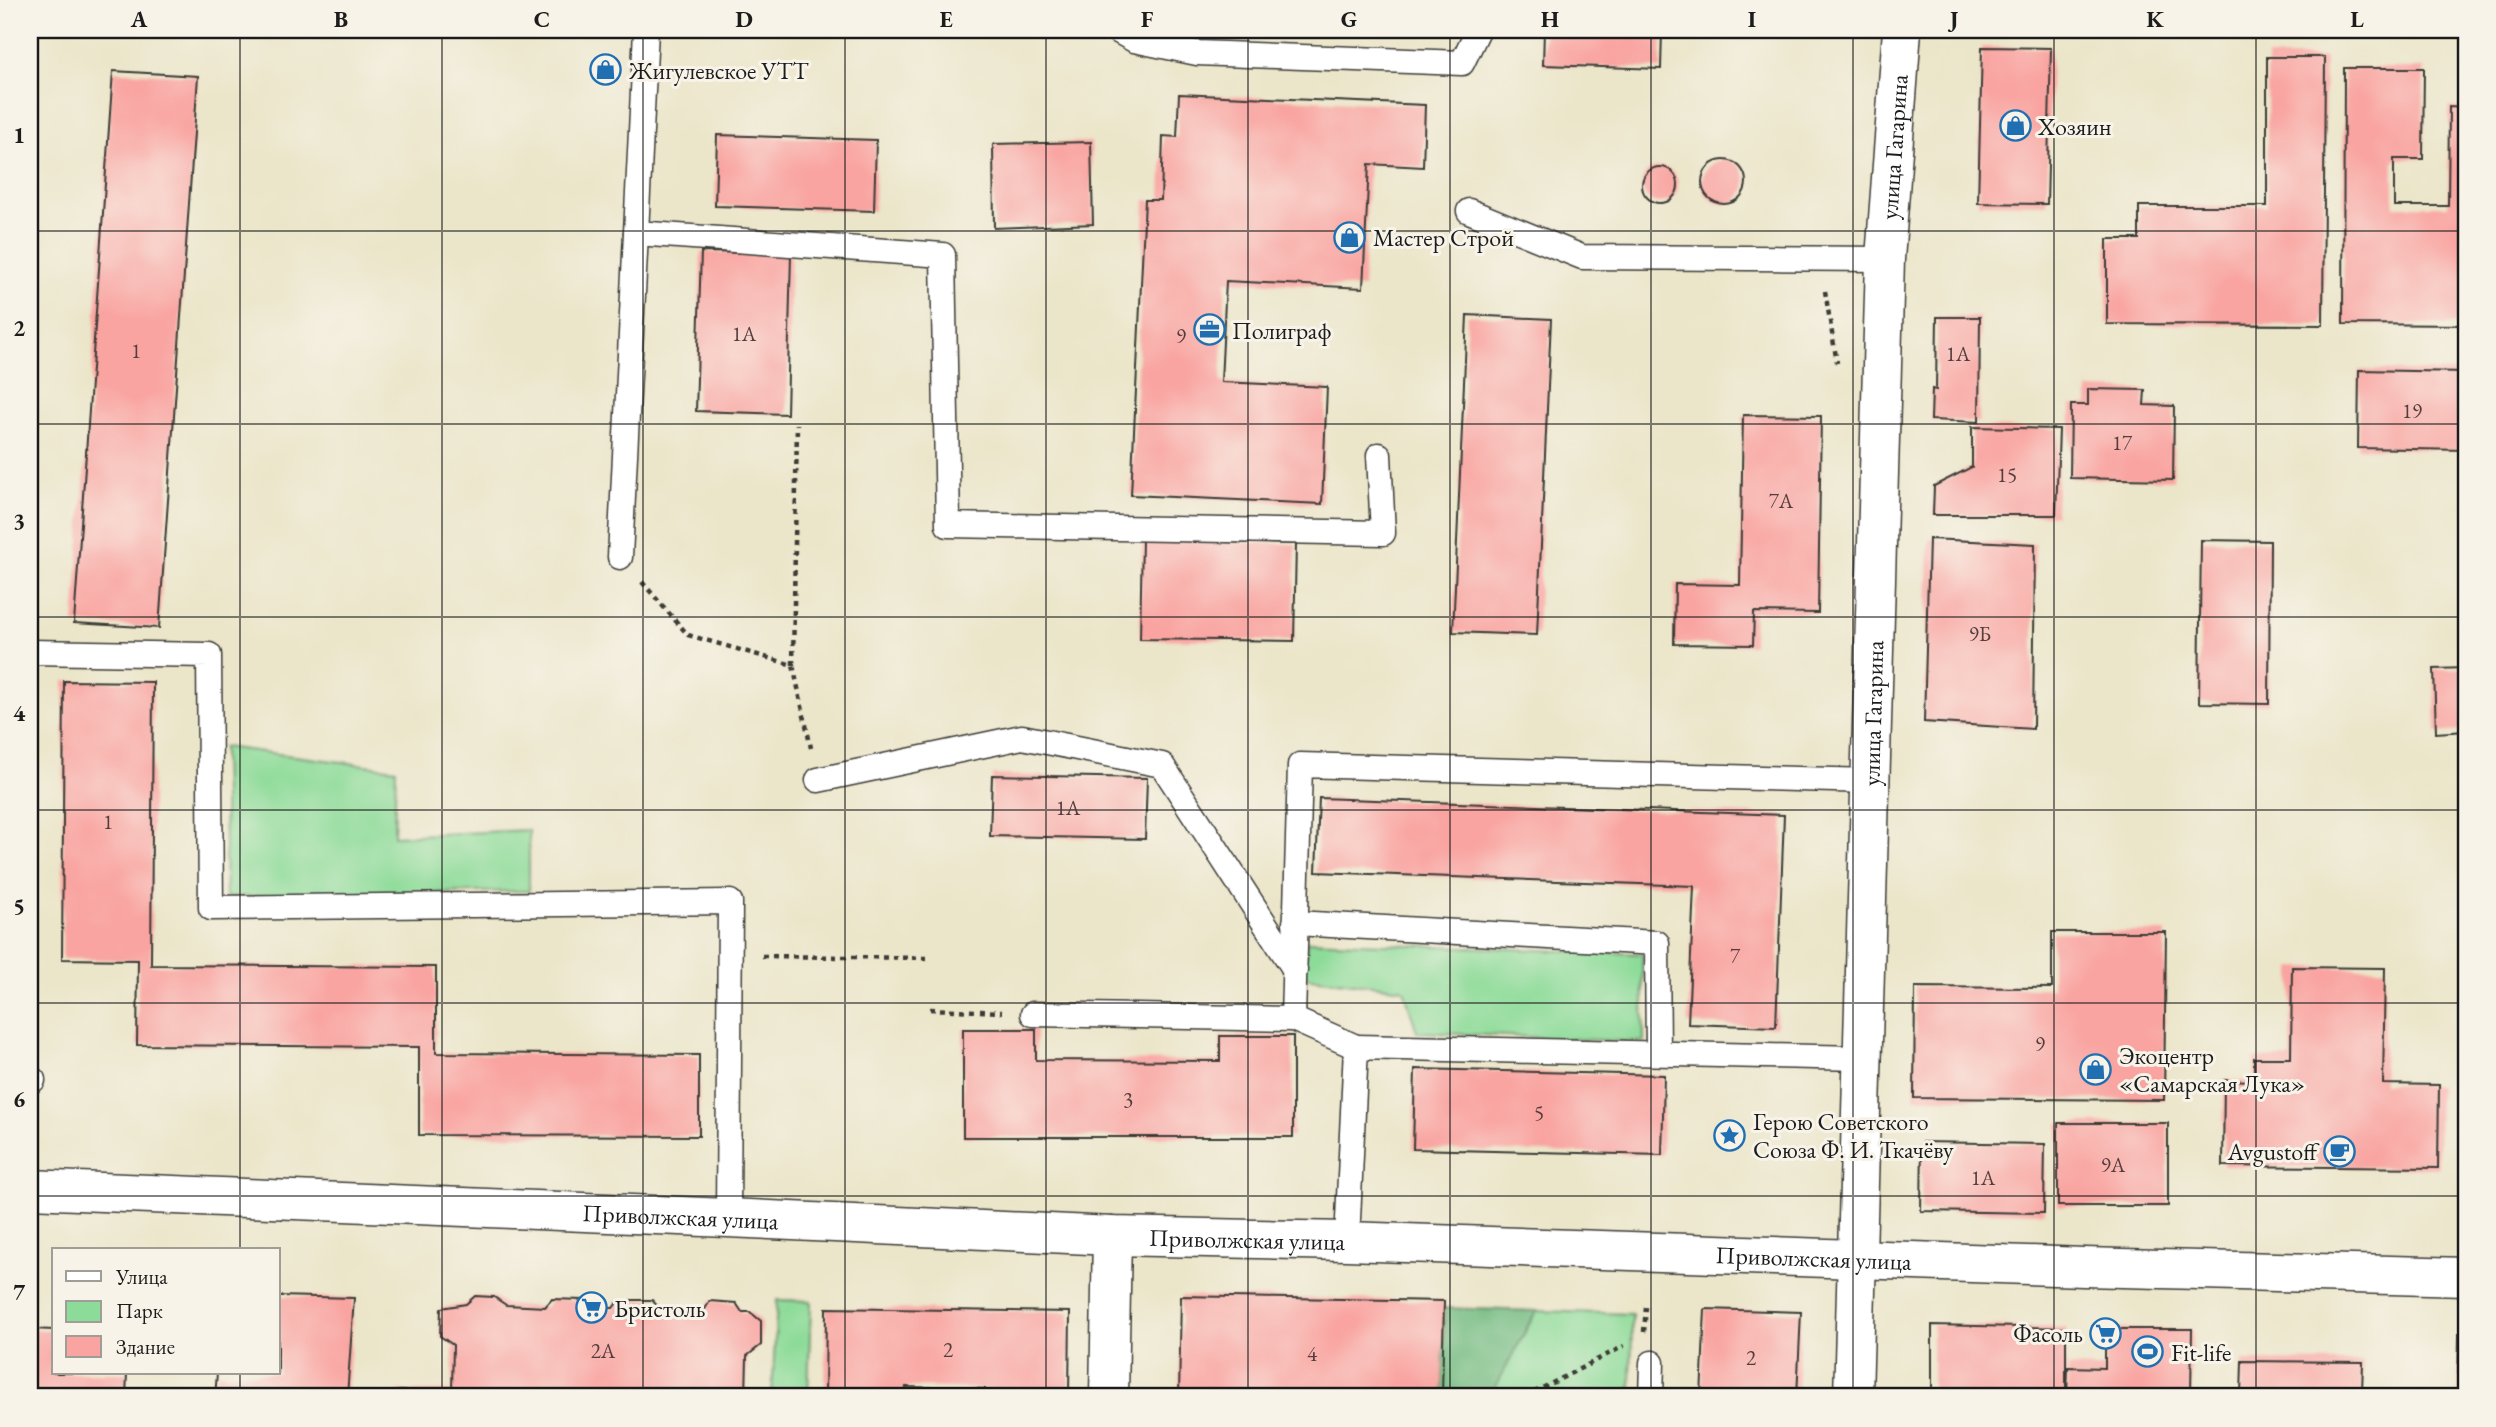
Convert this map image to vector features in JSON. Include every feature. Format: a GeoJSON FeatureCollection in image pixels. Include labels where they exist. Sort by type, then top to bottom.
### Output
{"type":"FeatureCollection","features":[{"type":"Feature","properties":{"kind":"street","name":"улица Гагарина"},"geometry":{"type":"LineString","coordinates":[[1853,1397],[1885,259],[1902,30]]}},
{"type":"Feature","properties":{"kind":"street","name":"Приволжская улица"},"geometry":{"type":"LineString","coordinates":[[30,1189],[1112,1237],[1347,1241],[2084,1268],[2466,1277]]}},
{"type":"Feature","properties":{"kind":"street"},"geometry":{"type":"LineString","coordinates":[[1109,1397],[1112,1237]]}},
{"type":"Feature","properties":{"kind":"lane"},"geometry":{"type":"LineString","coordinates":[[620,557],[646,30]]}},
{"type":"Feature","properties":{"kind":"lane"},"geometry":{"type":"LineString","coordinates":[[1115,30],[1134,40],[1197,53],[1462,63],[1478,30]]}},
{"type":"Feature","properties":{"kind":"lane"},"geometry":{"type":"LineString","coordinates":[[1469,211],[1582,257],[1885,259]]}},
{"type":"Feature","properties":{"kind":"lane"},"geometry":{"type":"LineString","coordinates":[[636,233],[943,255],[948,525],[1382,533],[1379,455]]}},
{"type":"Feature","properties":{"kind":"lane"},"geometry":{"type":"LineString","coordinates":[[30,652],[209,655],[211,908],[730,902],[728,1218]]}},
{"type":"Feature","properties":{"kind":"lane"},"geometry":{"type":"LineString","coordinates":[[818,780],[1021,737],[1162,765],[1295,970]]}},
{"type":"Feature","properties":{"kind":"lane"},"geometry":{"type":"LineString","coordinates":[[1293,1019],[1300,765],[1871,781]]}},
{"type":"Feature","properties":{"kind":"lane"},"geometry":{"type":"LineString","coordinates":[[1295,923],[1657,943],[1658,1054]]}},
{"type":"Feature","properties":{"kind":"lane"},"geometry":{"type":"LineString","coordinates":[[1033,1014],[1293,1019],[1356,1046],[1861,1058]]}},
{"type":"Feature","properties":{"kind":"lane"},"geometry":{"type":"LineString","coordinates":[[1347,1241],[1356,1046]]}},
{"type":"Feature","properties":{"kind":"lane"},"geometry":{"type":"LineString","coordinates":[[1651,1397],[1652,1363]]}},
{"type":"Feature","properties":{"kind":"path"},"geometry":{"type":"LineString","coordinates":[[1821,259],[1836,363]]}},
{"type":"Feature","properties":{"kind":"path"},"geometry":{"type":"LineString","coordinates":[[797,424],[793,665],[818,780]]}},
{"type":"Feature","properties":{"kind":"path"},"geometry":{"type":"LineString","coordinates":[[620,557],[688,635],[793,665]]}},
{"type":"Feature","properties":{"kind":"path"},"geometry":{"type":"LineString","coordinates":[[730,955],[932,958]]}},
{"type":"Feature","properties":{"kind":"path"},"geometry":{"type":"LineString","coordinates":[[930,1009],[1033,1014]]}},
{"type":"Feature","properties":{"kind":"path"},"geometry":{"type":"LineString","coordinates":[[1525,1397],[1632,1342]]}},
{"type":"Feature","properties":{"kind":"green space"},"geometry":{"type":"Polygon","coordinates":[[[223,747],[396,769],[394,836],[529,830],[529,891],[226,897],[223,747]]]}},
{"type":"Feature","properties":{"kind":"green space"},"geometry":{"type":"Polygon","coordinates":[[[1307,941],[1642,954],[1644,1042],[1417,1032],[1404,989],[1304,977],[1307,941]]]}},
{"type":"Feature","properties":{"kind":"green space"},"geometry":{"type":"Polygon","coordinates":[[[777,1300],[811,1301],[808,1397],[772,1397],[777,1300]]]}},
{"type":"Feature","properties":{"kind":"green space"},"geometry":{"type":"Polygon","coordinates":[[[1444,1308],[1536,1311],[1490,1397],[1442,1397],[1444,1308]]]}},
{"type":"Feature","properties":{"kind":"green space"},"geometry":{"type":"Polygon","coordinates":[[[1536,1311],[1632,1314],[1631,1397],[1490,1397],[1536,1311]]]}},
{"type":"Feature","properties":{"kind":"building"},"geometry":{"type":"Polygon","coordinates":[[[1544,30],[1662,30],[1661,69],[1543,65],[1544,30]]]}},
{"type":"Feature","properties":{"kind":"building","name":"Хозяин"},"geometry":{"type":"Polygon","coordinates":[[[1982,47],[2051,48],[2047,204],[1978,203],[1982,47]]]}},
{"type":"Feature","properties":{"kind":"building"},"geometry":{"type":"Polygon","coordinates":[[[2267,57],[2325,57],[2323,325],[2107,324],[2107,239],[2139,239],[2139,206],[2267,206],[2267,57]]]}},
{"type":"Feature","properties":{"kind":"building"},"geometry":{"type":"Polygon","coordinates":[[[2344,68],[2424,68],[2423,159],[2394,159],[2394,206],[2448,206],[2449,107],[2466,108],[2466,325],[2343,324],[2344,68]]]}},
{"type":"Feature","properties":{"kind":"building"},"geometry":{"type":"Polygon","coordinates":[[[113,71],[198,76],[159,628],[74,623],[113,71]]]}},
{"type":"Feature","properties":{"kind":"building"},"geometry":{"type":"Polygon","coordinates":[[[1179,94],[1425,105],[1423,167],[1369,164],[1363,288],[1226,281],[1221,382],[1327,387],[1322,504],[1131,495],[1145,200],[1161,200],[1163,136],[1177,137],[1179,94]]]}},
{"type":"Feature","properties":{"kind":"building"},"geometry":{"type":"Polygon","coordinates":[[[717,135],[876,140],[874,211],[715,206],[717,135]]]}},
{"type":"Feature","properties":{"kind":"building"},"geometry":{"type":"Polygon","coordinates":[[[1091,142],[1093,224],[994,228],[993,144],[1091,142]]]}},
{"type":"Feature","properties":{"kind":"building"},"geometry":{"type":"Polygon","coordinates":[[[1724,160],[1740,166],[1746,182],[1740,198],[1724,204],[1708,198],[1702,182],[1708,166],[1724,160]]]}},
{"type":"Feature","properties":{"kind":"building"},"geometry":{"type":"Polygon","coordinates":[[[1660,167],[1673,172],[1678,185],[1673,198],[1660,203],[1647,198],[1642,185],[1647,172],[1660,167]]]}},
{"type":"Feature","properties":{"kind":"building"},"geometry":{"type":"Polygon","coordinates":[[[701,252],[791,254],[787,414],[696,411],[701,252]]]}},
{"type":"Feature","properties":{"kind":"building"},"geometry":{"type":"Polygon","coordinates":[[[1467,315],[1551,319],[1537,635],[1453,632],[1467,315]]]}},
{"type":"Feature","properties":{"kind":"building"},"geometry":{"type":"Polygon","coordinates":[[[1937,317],[1980,317],[1979,422],[1931,420],[1932,389],[1936,390],[1937,317]]]}},
{"type":"Feature","properties":{"kind":"building"},"geometry":{"type":"Polygon","coordinates":[[[2359,370],[2466,372],[2466,450],[2358,448],[2359,370]]]}},
{"type":"Feature","properties":{"kind":"building"},"geometry":{"type":"Polygon","coordinates":[[[2088,389],[2145,390],[2144,405],[2174,406],[2173,480],[2070,478],[2071,405],[2088,405],[2088,389]]]}},
{"type":"Feature","properties":{"kind":"building"},"geometry":{"type":"Polygon","coordinates":[[[1743,415],[1821,416],[1818,613],[1754,612],[1753,645],[1674,644],[1675,584],[1740,585],[1743,415]]]}},
{"type":"Feature","properties":{"kind":"building"},"geometry":{"type":"Polygon","coordinates":[[[1972,427],[2059,429],[2056,515],[1933,515],[1934,486],[1972,467],[1972,427]]]}},
{"type":"Feature","properties":{"kind":"building"},"geometry":{"type":"Polygon","coordinates":[[[1929,539],[2035,544],[2033,729],[1924,722],[1929,539]]]}},
{"type":"Feature","properties":{"kind":"building"},"geometry":{"type":"Polygon","coordinates":[[[1142,540],[1296,544],[1294,641],[1140,639],[1142,540]]]}},
{"type":"Feature","properties":{"kind":"building"},"geometry":{"type":"Polygon","coordinates":[[[2201,540],[2270,541],[2269,704],[2199,703],[2201,540]]]}},
{"type":"Feature","properties":{"kind":"building"},"geometry":{"type":"Polygon","coordinates":[[[2466,668],[2466,731],[2436,733],[2434,669],[2466,668]]]}},
{"type":"Feature","properties":{"kind":"building"},"geometry":{"type":"Polygon","coordinates":[[[64,681],[153,682],[151,965],[436,967],[436,1053],[699,1055],[699,1136],[419,1135],[419,1047],[137,1045],[138,960],[62,959],[64,681]]]}},
{"type":"Feature","properties":{"kind":"building"},"geometry":{"type":"Polygon","coordinates":[[[992,775],[1147,778],[1145,839],[990,836],[992,775]]]}},
{"type":"Feature","properties":{"kind":"building"},"geometry":{"type":"Polygon","coordinates":[[[1319,798],[1784,815],[1776,1027],[1688,1024],[1694,886],[1316,872],[1319,798]]]}},
{"type":"Feature","properties":{"kind":"building"},"geometry":{"type":"Polygon","coordinates":[[[2052,932],[2166,932],[2164,1100],[1914,1098],[1915,987],[2052,988],[2052,932]]]}},
{"type":"Feature","properties":{"kind":"building"},"geometry":{"type":"Polygon","coordinates":[[[2292,967],[2385,968],[2383,1084],[2439,1085],[2438,1168],[2223,1166],[2224,1080],[2254,1081],[2254,1058],[2291,1058],[2292,967]]]}},
{"type":"Feature","properties":{"kind":"building"},"geometry":{"type":"Polygon","coordinates":[[[963,1029],[1036,1029],[1036,1060],[1220,1061],[1220,1036],[1293,1036],[1293,1137],[963,1137],[963,1029]]]}},
{"type":"Feature","properties":{"kind":"building"},"geometry":{"type":"Polygon","coordinates":[[[1415,1069],[1664,1075],[1662,1155],[1413,1149],[1415,1069]]]}},
{"type":"Feature","properties":{"kind":"building"},"geometry":{"type":"Polygon","coordinates":[[[2058,1123],[2168,1123],[2168,1206],[2058,1206],[2058,1123]]]}},
{"type":"Feature","properties":{"kind":"building"},"geometry":{"type":"Polygon","coordinates":[[[1922,1142],[2045,1144],[2044,1213],[1921,1211],[1922,1142]]]}},
{"type":"Feature","properties":{"kind":"building"},"geometry":{"type":"Polygon","coordinates":[[[280,1296],[354,1298],[347,1397],[215,1397],[217,1374],[280,1374],[280,1296]]]}},
{"type":"Feature","properties":{"kind":"building"},"geometry":{"type":"Polygon","coordinates":[[[475,1296],[494,1297],[506,1305],[545,1307],[552,1299],[583,1300],[591,1308],[613,1308],[619,1300],[652,1300],[660,1309],[705,1309],[710,1301],[736,1303],[742,1312],[750,1312],[761,1321],[761,1345],[747,1356],[746,1397],[392,1397],[399,1391],[452,1391],[453,1345],[440,1336],[441,1308],[466,1304],[475,1296]]]}},
{"type":"Feature","properties":{"kind":"building"},"geometry":{"type":"Polygon","coordinates":[[[1181,1296],[1444,1301],[1442,1397],[1179,1397],[1181,1296]]]}},
{"type":"Feature","properties":{"kind":"building"},"geometry":{"type":"Polygon","coordinates":[[[826,1308],[1070,1312],[1069,1397],[985,1397],[985,1389],[906,1387],[905,1397],[825,1397],[826,1308]]]}},
{"type":"Feature","properties":{"kind":"building"},"geometry":{"type":"Polygon","coordinates":[[[1705,1309],[1801,1312],[1797,1397],[1701,1397],[1705,1309]]]}},
{"type":"Feature","properties":{"kind":"building"},"geometry":{"type":"Polygon","coordinates":[[[1932,1325],[2066,1328],[2066,1397],[1932,1397],[1932,1325]]]}},
{"type":"Feature","properties":{"kind":"building"},"geometry":{"type":"Polygon","coordinates":[[[30,1329],[52,1330],[52,1374],[127,1374],[126,1397],[30,1397],[30,1329]]]}},
{"type":"Feature","properties":{"kind":"building","name":"Fit-life"},"geometry":{"type":"Polygon","coordinates":[[[2105,1329],[2192,1329],[2191,1397],[2067,1397],[2068,1367],[2105,1368],[2105,1329]]]}},
{"type":"Feature","properties":{"kind":"building"},"geometry":{"type":"Polygon","coordinates":[[[2459,1334],[2466,1334],[2466,1397],[2458,1397],[2459,1334]]]}},
{"type":"Feature","properties":{"kind":"building"},"geometry":{"type":"Polygon","coordinates":[[[2242,1361],[2363,1362],[2362,1393],[2352,1393],[2352,1397],[2241,1397],[2242,1361]]]}},
{"type":"Feature","properties":{"kind":"place","name":"Жигулевское УТТ"},"geometry":{"type":"Point","coordinates":[606,70]}},
{"type":"Feature","properties":{"kind":"place","name":"Хозяин"},"geometry":{"type":"Point","coordinates":[2015,126]}},
{"type":"Feature","properties":{"kind":"place","name":"Мастер Строй"},"geometry":{"type":"Point","coordinates":[1350,237]}},
{"type":"Feature","properties":{"kind":"place","name":"Полиграф"},"geometry":{"type":"Point","coordinates":[1209,330]}},
{"type":"Feature","properties":{"kind":"place","name":"Экоцентр «Самарская Лука»"},"geometry":{"type":"Point","coordinates":[2096,1069]}},
{"type":"Feature","properties":{"kind":"place","name":"Герою Советского Союза Ф. И. Ткачёву"},"geometry":{"type":"Point","coordinates":[1730,1135]}},
{"type":"Feature","properties":{"kind":"place","name":"Avgustoff"},"geometry":{"type":"Point","coordinates":[2340,1151]}},
{"type":"Feature","properties":{"kind":"place","name":"Бристоль"},"geometry":{"type":"Point","coordinates":[591,1308]}},
{"type":"Feature","properties":{"kind":"place","name":"Фасоль"},"geometry":{"type":"Point","coordinates":[2106,1333]}},
{"type":"Feature","properties":{"kind":"place","name":"Fit-life"},"geometry":{"type":"Point","coordinates":[2148,1352]}}]}
